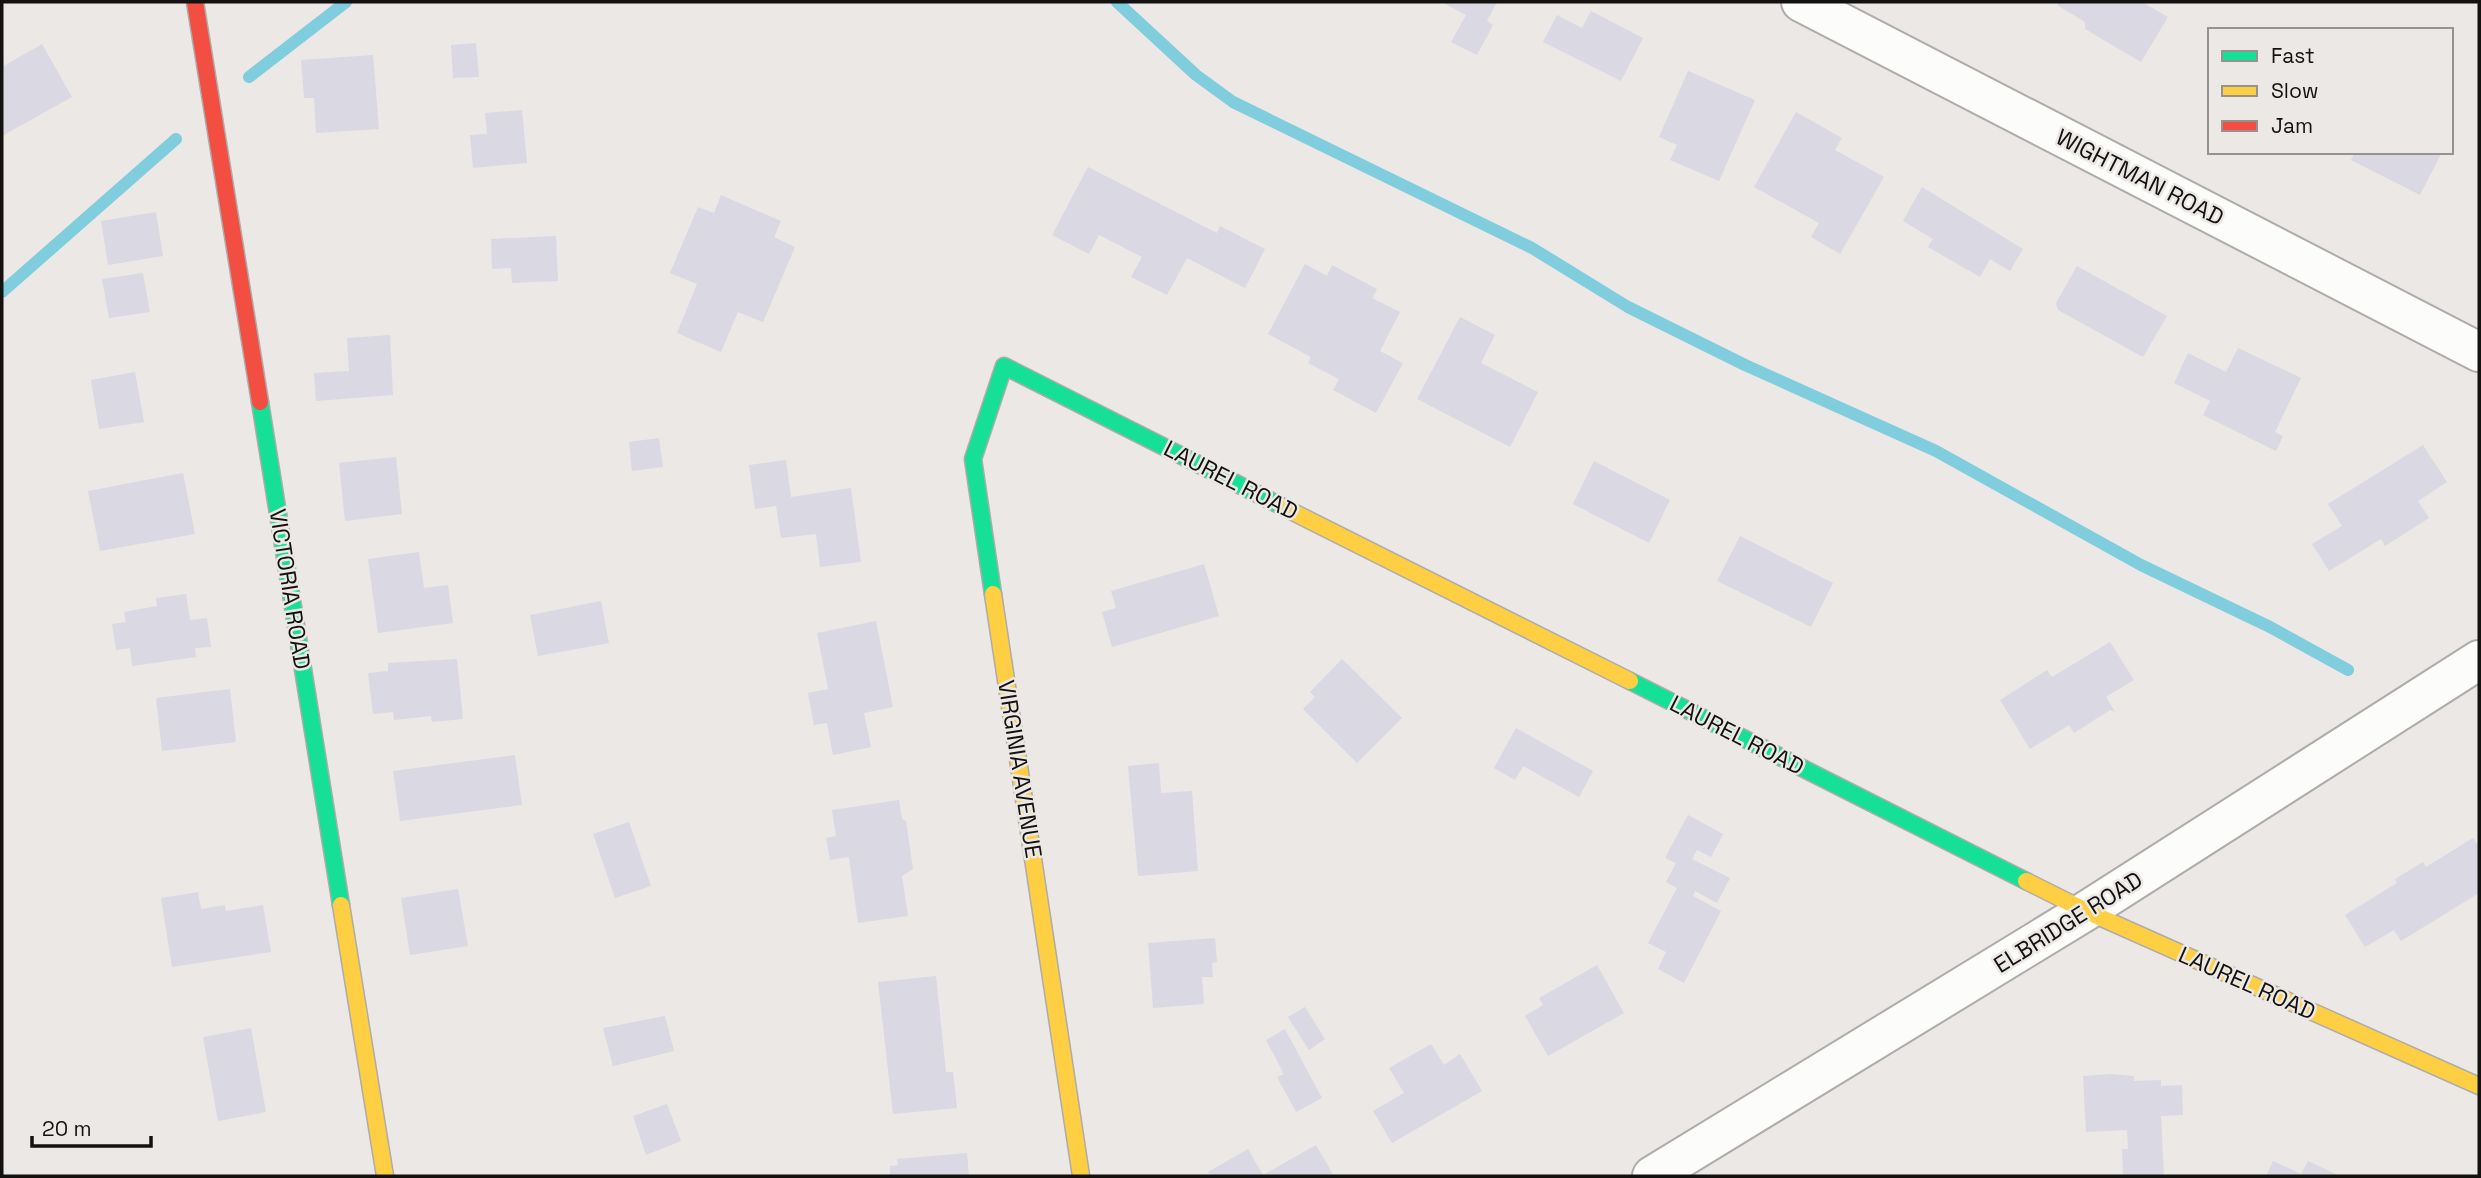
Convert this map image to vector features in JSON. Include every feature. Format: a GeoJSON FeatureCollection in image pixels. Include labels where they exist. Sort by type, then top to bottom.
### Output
{"type":"FeatureCollection","features":[{"type":"Feature","properties":{"kind":"street","name":"VICTORIA ROAD"},"geometry":{"type":"LineString","coordinates":[[195,2],[385,1176]]}},
{"type":"Feature","properties":{"kind":"street","name":"WIGHTMAN ROAD"},"geometry":{"type":"LineString","coordinates":[[1801,2],[2479,352]]}},
{"type":"Feature","properties":{"kind":"street","name":"LAUREL ROAD"},"geometry":{"type":"LineString","coordinates":[[1004,366],[2086,911],[2479,1086]]}},
{"type":"Feature","properties":{"kind":"street","name":"VIRGINIA AVENUE"},"geometry":{"type":"LineString","coordinates":[[1004,366],[973,459],[1081,1176]]}},
{"type":"Feature","properties":{"kind":"street","name":"ELBRIDGE ROAD"},"geometry":{"type":"LineString","coordinates":[[1652,1176],[2086,911],[2479,660]]}},
{"type":"Feature","properties":{"kind":"building"},"geometry":{"type":"Polygon","coordinates":[[[1442,2],[1497,2],[1487,21],[1493,25],[1477,55],[1451,42],[1466,15],[1442,2]]]}},
{"type":"Feature","properties":{"kind":"building"},"geometry":{"type":"Polygon","coordinates":[[[2059,2],[2142,2],[2168,17],[2141,62],[2085,29],[2085,22],[2057,5],[2059,2]]]}},
{"type":"Feature","properties":{"kind":"building"},"geometry":{"type":"Polygon","coordinates":[[[1591,11],[1643,38],[1621,81],[1543,42],[1557,15],[1582,28],[1591,11]]]}},
{"type":"Feature","properties":{"kind":"building"},"geometry":{"type":"Polygon","coordinates":[[[476,43],[479,77],[453,78],[451,45],[476,43]]]}},
{"type":"Feature","properties":{"kind":"building"},"geometry":{"type":"Polygon","coordinates":[[[42,44],[72,97],[2,136],[2,67],[42,44]]]}},
{"type":"Feature","properties":{"kind":"building"},"geometry":{"type":"Polygon","coordinates":[[[373,55],[379,129],[316,133],[314,98],[304,98],[301,60],[373,55]]]}},
{"type":"Feature","properties":{"kind":"building"},"geometry":{"type":"Polygon","coordinates":[[[1688,71],[1755,100],[1719,181],[1670,160],[1677,145],[1659,137],[1688,71]]]}},
{"type":"Feature","properties":{"kind":"building"},"geometry":{"type":"Polygon","coordinates":[[[522,110],[527,163],[473,168],[470,135],[487,134],[485,113],[522,110]]]}},
{"type":"Feature","properties":{"kind":"building"},"geometry":{"type":"Polygon","coordinates":[[[1796,112],[1842,138],[1835,150],[1884,177],[1840,254],[1811,237],[1819,223],[1754,187],[1796,112]]]}},
{"type":"Feature","properties":{"kind":"building"},"geometry":{"type":"Polygon","coordinates":[[[2354,154],[2441,154],[2420,195],[2351,160],[2354,154]]]}},
{"type":"Feature","properties":{"kind":"building"},"geometry":{"type":"Polygon","coordinates":[[[1088,167],[1217,233],[1220,226],[1265,249],[1245,288],[1187,258],[1167,295],[1131,277],[1142,257],[1099,235],[1089,254],[1052,235],[1088,167]]]}},
{"type":"Feature","properties":{"kind":"building"},"geometry":{"type":"Polygon","coordinates":[[[1922,187],[2023,249],[2010,271],[1990,259],[1980,277],[1928,247],[1933,239],[1903,221],[1922,187]]]}},
{"type":"Feature","properties":{"kind":"building"},"geometry":{"type":"Polygon","coordinates":[[[721,195],[781,221],[774,237],[795,247],[763,322],[738,312],[721,352],[677,333],[697,284],[670,273],[698,207],[714,213],[721,195]]]}},
{"type":"Feature","properties":{"kind":"building"},"geometry":{"type":"Polygon","coordinates":[[[156,212],[163,256],[108,265],[101,221],[156,212]]]}},
{"type":"Feature","properties":{"kind":"building"},"geometry":{"type":"Polygon","coordinates":[[[556,236],[558,281],[512,283],[511,268],[492,269],[491,239],[556,236]]]}},
{"type":"Feature","properties":{"kind":"building"},"geometry":{"type":"Polygon","coordinates":[[[1305,264],[1327,276],[1332,265],[1377,289],[1372,298],[1400,312],[1380,351],[1403,363],[1376,413],[1333,390],[1339,379],[1308,363],[1311,357],[1268,334],[1305,264]]]}},
{"type":"Feature","properties":{"kind":"building"},"geometry":{"type":"Polygon","coordinates":[[[2077,266],[2167,316],[2143,357],[2058,310],[2056,303],[2077,266]]]}},
{"type":"Feature","properties":{"kind":"building"},"geometry":{"type":"Polygon","coordinates":[[[143,273],[150,312],[109,318],[102,279],[143,273]]]}},
{"type":"Feature","properties":{"kind":"building"},"geometry":{"type":"Polygon","coordinates":[[[1460,317],[1495,335],[1481,363],[1538,392],[1510,447],[1417,399],[1460,317]]]}},
{"type":"Feature","properties":{"kind":"building"},"geometry":{"type":"Polygon","coordinates":[[[390,335],[393,395],[316,401],[314,373],[349,371],[347,338],[390,335]]]}},
{"type":"Feature","properties":{"kind":"building"},"geometry":{"type":"Polygon","coordinates":[[[2238,348],[2301,378],[2275,432],[2283,436],[2276,451],[2203,415],[2210,401],[2174,383],[2188,353],[2226,372],[2238,348]]]}},
{"type":"Feature","properties":{"kind":"building"},"geometry":{"type":"Polygon","coordinates":[[[135,372],[144,422],[99,429],[91,380],[135,372]]]}},
{"type":"Feature","properties":{"kind":"building"},"geometry":{"type":"Polygon","coordinates":[[[659,438],[663,467],[632,471],[629,442],[659,438]]]}},
{"type":"Feature","properties":{"kind":"building"},"geometry":{"type":"Polygon","coordinates":[[[2423,445],[2447,482],[2418,501],[2429,518],[2385,546],[2381,539],[2329,571],[2312,544],[2342,526],[2328,504],[2423,445]]]}},
{"type":"Feature","properties":{"kind":"building"},"geometry":{"type":"Polygon","coordinates":[[[396,457],[402,514],[345,521],[339,463],[396,457]]]}},
{"type":"Feature","properties":{"kind":"building"},"geometry":{"type":"Polygon","coordinates":[[[786,460],[791,497],[851,488],[861,562],[820,567],[816,534],[781,538],[776,506],[755,509],[749,465],[786,460]]]}},
{"type":"Feature","properties":{"kind":"building"},"geometry":{"type":"Polygon","coordinates":[[[1594,461],[1670,500],[1649,543],[1573,504],[1594,461]]]}},
{"type":"Feature","properties":{"kind":"building"},"geometry":{"type":"Polygon","coordinates":[[[183,473],[195,534],[100,551],[88,491],[183,473]]]}},
{"type":"Feature","properties":{"kind":"building"},"geometry":{"type":"Polygon","coordinates":[[[1740,536],[1833,583],[1811,627],[1717,581],[1740,536]]]}},
{"type":"Feature","properties":{"kind":"building"},"geometry":{"type":"Polygon","coordinates":[[[419,552],[424,588],[448,585],[453,623],[378,633],[368,559],[419,552]]]}},
{"type":"Feature","properties":{"kind":"building"},"geometry":{"type":"Polygon","coordinates":[[[1204,564],[1219,616],[1112,647],[1102,612],[1116,608],[1111,591],[1204,564]]]}},
{"type":"Feature","properties":{"kind":"building"},"geometry":{"type":"Polygon","coordinates":[[[186,594],[190,620],[207,618],[211,647],[195,648],[196,657],[132,666],[130,648],[116,650],[112,624],[126,622],[124,612],[157,606],[156,598],[186,594]]]}},
{"type":"Feature","properties":{"kind":"building"},"geometry":{"type":"Polygon","coordinates":[[[601,601],[609,643],[538,656],[530,615],[601,601]]]}},
{"type":"Feature","properties":{"kind":"building"},"geometry":{"type":"Polygon","coordinates":[[[876,621],[893,707],[864,713],[871,747],[833,755],[827,723],[814,725],[808,693],[828,689],[817,633],[876,621]]]}},
{"type":"Feature","properties":{"kind":"building"},"geometry":{"type":"Polygon","coordinates":[[[2110,642],[2134,680],[2106,697],[2115,712],[2110,710],[2074,733],[2069,725],[2030,749],[2000,700],[2047,670],[2052,677],[2110,642]]]}},
{"type":"Feature","properties":{"kind":"building"},"geometry":{"type":"Polygon","coordinates":[[[457,659],[463,719],[432,722],[431,716],[394,720],[393,712],[373,714],[368,673],[388,671],[388,663],[457,659]]]}},
{"type":"Feature","properties":{"kind":"building"},"geometry":{"type":"Polygon","coordinates":[[[1342,659],[1402,718],[1357,763],[1303,709],[1315,697],[1310,692],[1342,659]]]}},
{"type":"Feature","properties":{"kind":"building"},"geometry":{"type":"Polygon","coordinates":[[[230,689],[236,742],[162,751],[156,698],[230,689]]]}},
{"type":"Feature","properties":{"kind":"building"},"geometry":{"type":"Polygon","coordinates":[[[1516,728],[1593,771],[1579,797],[1523,766],[1515,780],[1494,768],[1516,728]]]}},
{"type":"Feature","properties":{"kind":"building"},"geometry":{"type":"Polygon","coordinates":[[[515,755],[522,805],[400,821],[393,771],[515,755]]]}},
{"type":"Feature","properties":{"kind":"building"},"geometry":{"type":"Polygon","coordinates":[[[1159,763],[1161,793],[1192,791],[1198,871],[1138,876],[1128,766],[1159,763]]]}},
{"type":"Feature","properties":{"kind":"building"},"geometry":{"type":"Polygon","coordinates":[[[899,800],[902,819],[906,821],[913,869],[902,876],[908,916],[858,923],[849,857],[830,860],[826,838],[836,836],[832,810],[899,800]]]}},
{"type":"Feature","properties":{"kind":"building"},"geometry":{"type":"Polygon","coordinates":[[[1688,815],[1723,834],[1711,857],[1697,850],[1692,859],[1730,878],[1717,903],[1695,891],[1693,896],[1721,911],[1684,983],[1658,969],[1666,952],[1648,943],[1677,888],[1666,882],[1676,863],[1665,858],[1688,815]]]}},
{"type":"Feature","properties":{"kind":"building"},"geometry":{"type":"Polygon","coordinates":[[[629,822],[651,886],[615,898],[593,834],[629,822]]]}},
{"type":"Feature","properties":{"kind":"building"},"geometry":{"type":"Polygon","coordinates":[[[2473,838],[2479,847],[2479,893],[2401,941],[2394,930],[2365,947],[2345,915],[2397,883],[2395,879],[2423,862],[2426,867],[2473,838]]]}},
{"type":"Feature","properties":{"kind":"building"},"geometry":{"type":"Polygon","coordinates":[[[458,889],[468,946],[410,955],[401,898],[458,889]]]}},
{"type":"Feature","properties":{"kind":"building"},"geometry":{"type":"Polygon","coordinates":[[[198,892],[201,909],[225,905],[226,911],[263,905],[271,952],[172,967],[161,898],[198,892]]]}},
{"type":"Feature","properties":{"kind":"building"},"geometry":{"type":"Polygon","coordinates":[[[1215,938],[1217,962],[1212,963],[1213,977],[1202,977],[1204,1004],[1153,1008],[1148,943],[1215,938]]]}},
{"type":"Feature","properties":{"kind":"building"},"geometry":{"type":"Polygon","coordinates":[[[1597,965],[1624,1013],[1548,1056],[1525,1016],[1543,1005],[1539,998],[1597,965]]]}},
{"type":"Feature","properties":{"kind":"building"},"geometry":{"type":"Polygon","coordinates":[[[936,976],[946,1072],[953,1072],[957,1108],[893,1114],[878,982],[936,976]]]}},
{"type":"Feature","properties":{"kind":"building"},"geometry":{"type":"Polygon","coordinates":[[[1305,1007],[1325,1039],[1309,1050],[1288,1017],[1305,1007]]]}},
{"type":"Feature","properties":{"kind":"building"},"geometry":{"type":"Polygon","coordinates":[[[665,1016],[674,1051],[613,1066],[603,1028],[665,1016]]]}},
{"type":"Feature","properties":{"kind":"building"},"geometry":{"type":"Polygon","coordinates":[[[251,1028],[266,1112],[218,1121],[203,1037],[251,1028]]]}},
{"type":"Feature","properties":{"kind":"building"},"geometry":{"type":"Polygon","coordinates":[[[1285,1029],[1322,1098],[1296,1112],[1277,1077],[1284,1074],[1266,1040],[1285,1029]]]}},
{"type":"Feature","properties":{"kind":"building"},"geometry":{"type":"Polygon","coordinates":[[[1431,1044],[1444,1065],[1460,1054],[1482,1091],[1392,1143],[1373,1111],[1404,1093],[1389,1068],[1431,1044]]]}},
{"type":"Feature","properties":{"kind":"building"},"geometry":{"type":"Polygon","coordinates":[[[2083,1076],[2134,1076],[2134,1081],[2161,1080],[2161,1086],[2182,1085],[2183,1115],[2161,1116],[2164,1176],[2123,1176],[2122,1149],[2128,1149],[2127,1130],[2086,1132],[2083,1076]]]}},
{"type":"Feature","properties":{"kind":"building"},"geometry":{"type":"Polygon","coordinates":[[[667,1104],[681,1141],[646,1155],[633,1116],[667,1104]]]}},
{"type":"Feature","properties":{"kind":"building"},"geometry":{"type":"Polygon","coordinates":[[[1316,1145],[1334,1176],[1210,1176],[1208,1172],[1248,1149],[1263,1175],[1316,1145]]]}},
{"type":"Feature","properties":{"kind":"building"},"geometry":{"type":"Polygon","coordinates":[[[967,1153],[969,1176],[890,1176],[890,1166],[898,1165],[897,1159],[967,1153]]]}},
{"type":"Feature","properties":{"kind":"building"},"geometry":{"type":"Polygon","coordinates":[[[2273,1161],[2301,1174],[2308,1161],[2340,1176],[2266,1176],[2273,1161]]]}},
{"type":"Feature","properties":{"kind":"waterway"},"geometry":{"type":"LineString","coordinates":[[249,77],[346,2]]}},
{"type":"Feature","properties":{"kind":"waterway"},"geometry":{"type":"LineString","coordinates":[[1117,2],[1196,75],[1233,102],[1532,248],[1628,307],[1745,365],[1936,451],[2141,565],[2270,627],[2348,670]]}},
{"type":"Feature","properties":{"kind":"waterway"},"geometry":{"type":"LineString","coordinates":[[2,292],[176,139]]}},
{"type":"Feature","properties":{"kind":"traffic: fast"},"geometry":{"type":"LineString","coordinates":[[993,594],[973,459],[1004,366],[1283,507]]}},
{"type":"Feature","properties":{"kind":"traffic: fast"},"geometry":{"type":"LineString","coordinates":[[260,402],[341,905]]}},
{"type":"Feature","properties":{"kind":"traffic: fast"},"geometry":{"type":"LineString","coordinates":[[1630,681],[2026,881]]}},
{"type":"Feature","properties":{"kind":"traffic: slow"},"geometry":{"type":"LineString","coordinates":[[1283,507],[1630,681]]}},
{"type":"Feature","properties":{"kind":"traffic: slow"},"geometry":{"type":"LineString","coordinates":[[993,594],[1081,1176]]}},
{"type":"Feature","properties":{"kind":"traffic: slow"},"geometry":{"type":"LineString","coordinates":[[2026,881],[2086,911],[2479,1086]]}},
{"type":"Feature","properties":{"kind":"traffic: slow"},"geometry":{"type":"LineString","coordinates":[[341,905],[385,1176]]}},
{"type":"Feature","properties":{"kind":"traffic: jam"},"geometry":{"type":"LineString","coordinates":[[195,2],[260,402]]}}]}
